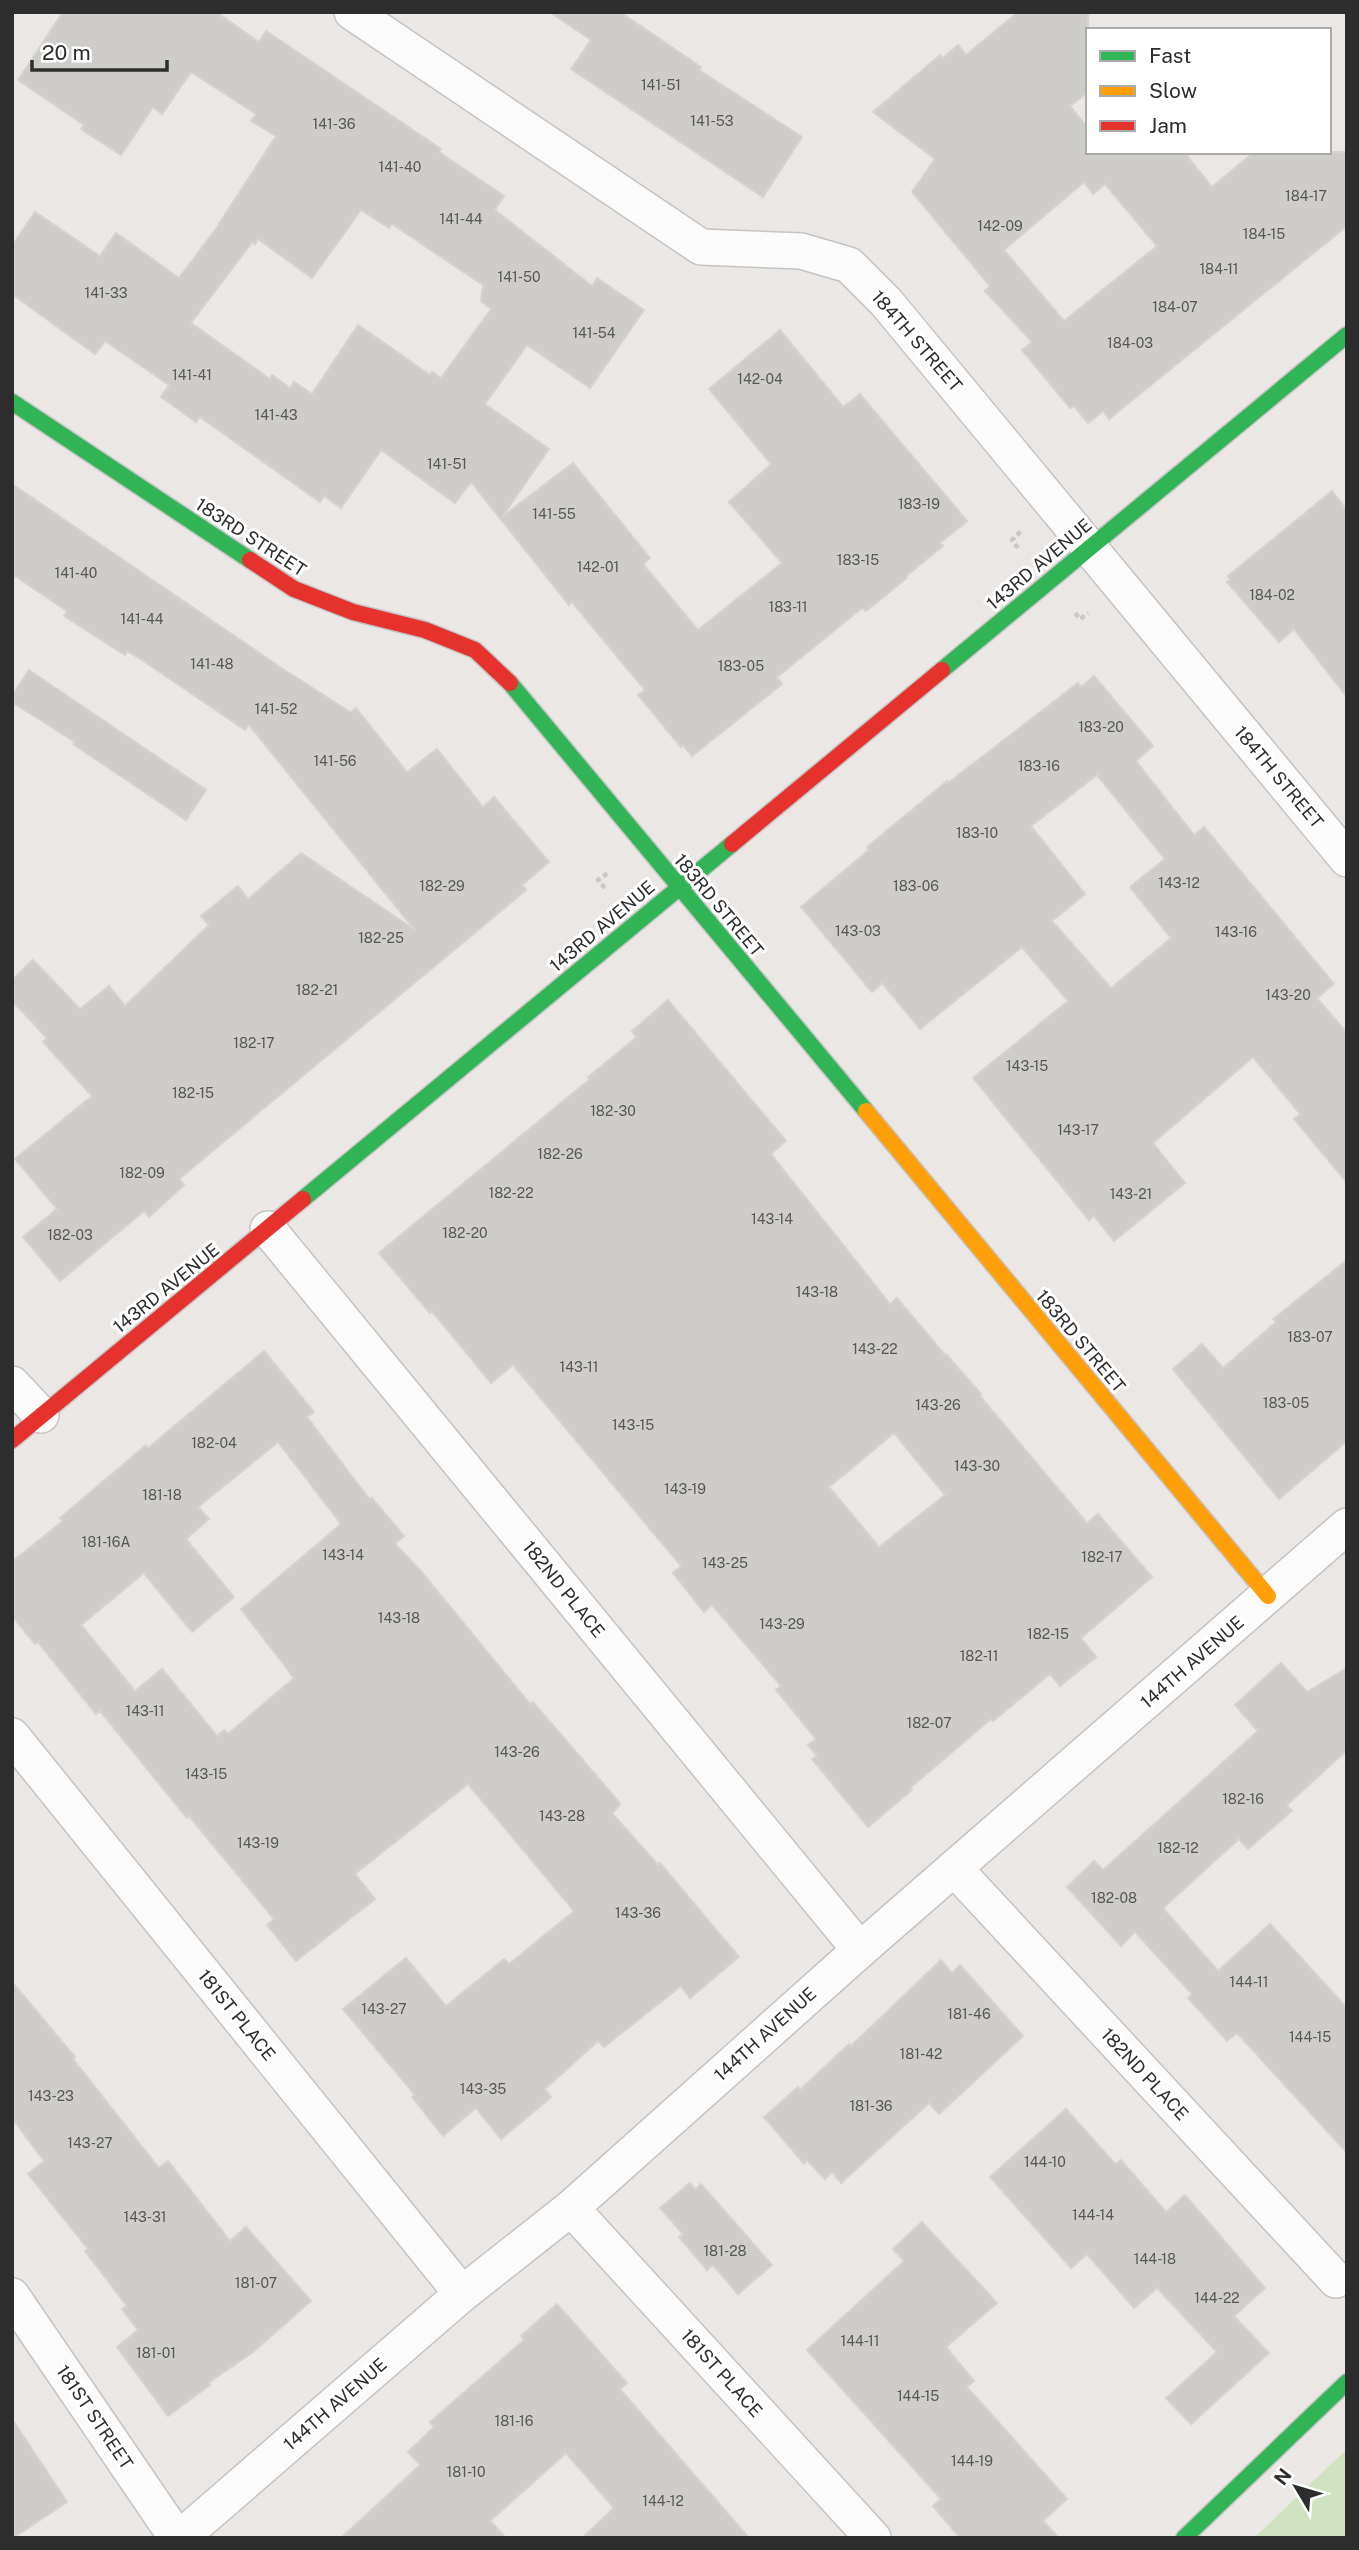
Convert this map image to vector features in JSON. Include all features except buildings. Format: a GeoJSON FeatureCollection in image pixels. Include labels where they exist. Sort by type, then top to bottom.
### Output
{"type":"FeatureCollection","features":[{"type":"Feature","properties":{"kind":"street","name":"184TH STREET"},"geometry":{"type":"LineString","coordinates":[[352,12],[701,247],[802,251],[849,265],[886,302],[1347,859]]}},
{"type":"Feature","properties":{"kind":"street","name":"143RD AVENUE"},"geometry":{"type":"LineString","coordinates":[[12,1440],[1347,335]]}},
{"type":"Feature","properties":{"kind":"street","name":"183RD STREET"},"geometry":{"type":"LineString","coordinates":[[12,402],[294,589],[353,612],[425,630],[475,650],[517,690],[1268,1596]]}},
{"type":"Feature","properties":{"kind":"street","name":"182ND PLACE"},"geometry":{"type":"LineString","coordinates":[[268,1229],[860,1950]]}},
{"type":"Feature","properties":{"kind":"street"},"geometry":{"type":"LineString","coordinates":[[12,1384],[41,1415]]}},
{"type":"Feature","properties":{"kind":"street","name":"144TH AVENUE"},"geometry":{"type":"LineString","coordinates":[[179,2538],[462,2294],[571,2208],[860,1950],[1347,1526]]}},
{"type":"Feature","properties":{"kind":"street","name":"181ST PLACE"},"geometry":{"type":"LineString","coordinates":[[12,1735],[462,2294]]}},
{"type":"Feature","properties":{"kind":"street","name":"182ND PLACE"},"geometry":{"type":"LineString","coordinates":[[954,1868],[1336,2280]]}},
{"type":"Feature","properties":{"kind":"street","name":"181ST PLACE"},"geometry":{"type":"LineString","coordinates":[[571,2208],[873,2538]]}},
{"type":"Feature","properties":{"kind":"street","name":"181ST STREET"},"geometry":{"type":"LineString","coordinates":[[12,2296],[179,2538]]}},
{"type":"Feature","properties":{"kind":"street"},"geometry":{"type":"LineString","coordinates":[[1184,2538],[1347,2382]]}},
{"type":"Feature","properties":{"kind":"path"},"geometry":{"type":"LineString","coordinates":[[1018,548],[1012,540],[1024,528]]}},
{"type":"Feature","properties":{"kind":"path"},"geometry":{"type":"LineString","coordinates":[[605,888],[598,880],[608,873]]}},
{"type":"Feature","properties":{"kind":"green space"},"geometry":{"type":"Polygon","coordinates":[[[1347,2449],[1347,2538],[1254,2538],[1347,2449]]]}},
{"type":"Feature","properties":{"kind":"traffic: fast"},"geometry":{"type":"LineString","coordinates":[[942,670],[1347,335]]}},
{"type":"Feature","properties":{"kind":"traffic: fast"},"geometry":{"type":"LineString","coordinates":[[12,402],[250,560]]}},
{"type":"Feature","properties":{"kind":"traffic: fast"},"geometry":{"type":"LineString","coordinates":[[510,683],[866,1111]]}},
{"type":"Feature","properties":{"kind":"traffic: fast"},"geometry":{"type":"LineString","coordinates":[[303,1199],[732,844]]}},
{"type":"Feature","properties":{"kind":"traffic: fast"},"geometry":{"type":"LineString","coordinates":[[1184,2538],[1347,2382]]}},
{"type":"Feature","properties":{"kind":"traffic: slow"},"geometry":{"type":"LineString","coordinates":[[866,1111],[1268,1596]]}},
{"type":"Feature","properties":{"kind":"traffic: jam"},"geometry":{"type":"LineString","coordinates":[[250,560],[294,589],[353,612],[425,630],[475,650],[510,683]]}},
{"type":"Feature","properties":{"kind":"traffic: jam"},"geometry":{"type":"LineString","coordinates":[[732,844],[942,670]]}},
{"type":"Feature","properties":{"kind":"traffic: jam"},"geometry":{"type":"LineString","coordinates":[[12,1440],[303,1199]]}}]}
